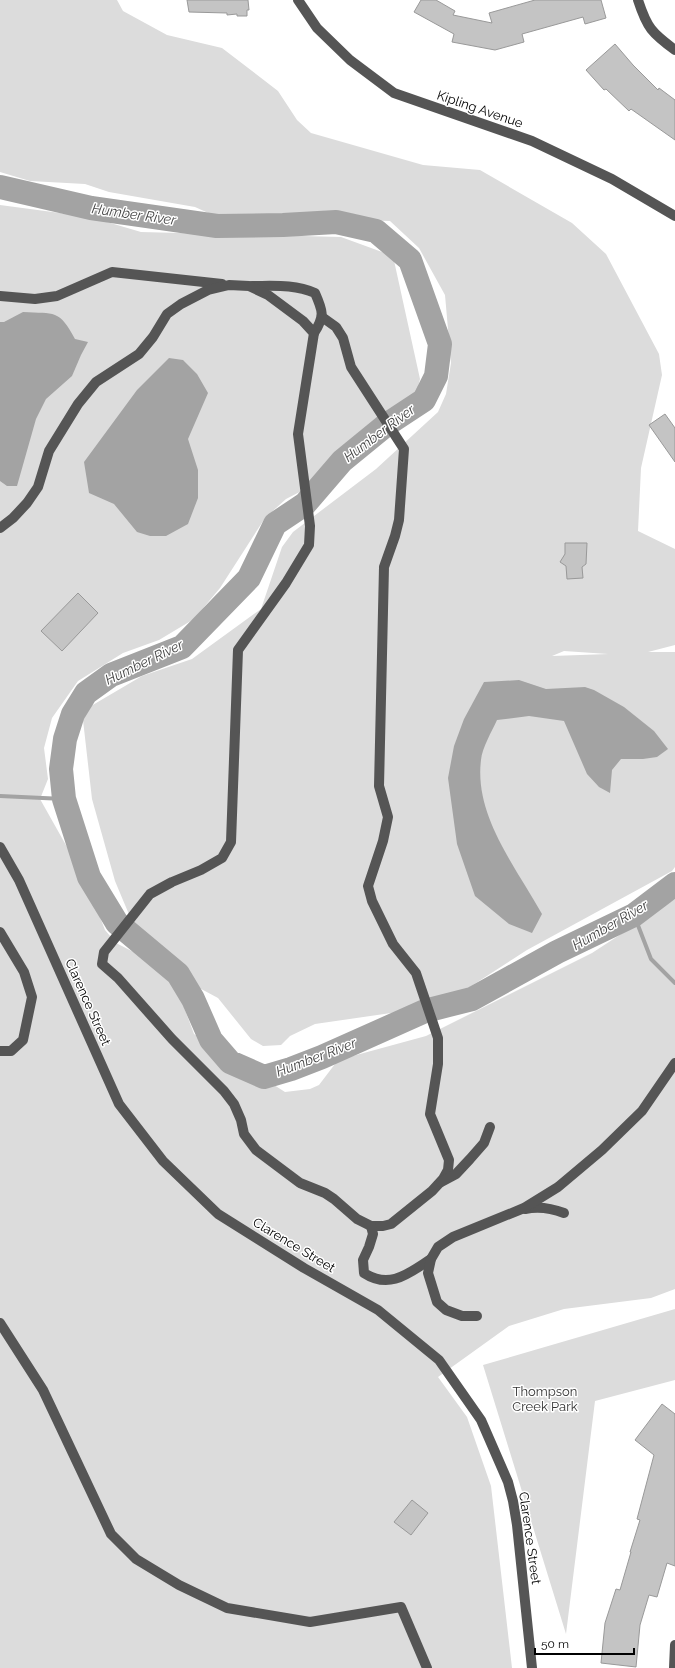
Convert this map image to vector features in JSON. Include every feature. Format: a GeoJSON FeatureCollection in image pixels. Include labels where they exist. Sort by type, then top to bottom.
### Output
{"type":"FeatureCollection","features":[{"type":"Feature","properties":{"kind":"street","name":"Kipling Avenue"},"geometry":{"type":"LineString","coordinates":[[298,0],[317,28],[350,60],[394,93],[532,141],[612,179],[675,216]]}},
{"type":"Feature","properties":{"kind":"street"},"geometry":{"type":"LineString","coordinates":[[638,0],[647,25],[657,37],[675,50]]}},
{"type":"Feature","properties":{"kind":"street"},"geometry":{"type":"LineString","coordinates":[[0,296],[35,299],[57,296],[112,272],[229,285],[291,286],[315,293],[321,306],[322,321],[314,333],[298,434],[310,526],[309,545],[286,583],[238,650],[231,842],[222,858],[201,870],[172,882],[150,894],[104,952],[102,964],[118,978],[172,1039],[224,1091],[239,1115],[244,1134],[256,1150],[287,1175],[300,1183],[325,1193],[357,1219],[371,1226],[383,1226],[391,1224],[432,1191],[440,1183],[448,1170],[449,1160],[430,1114],[438,1064],[438,1038],[416,973],[393,944],[372,901],[368,886],[383,841],[388,817],[379,786],[384,567],[399,520],[404,449],[351,367],[343,338],[336,327],[322,318]]}},
{"type":"Feature","properties":{"kind":"street"},"geometry":{"type":"LineString","coordinates":[[0,528],[13,518],[27,503],[38,487],[50,451],[78,404],[96,382],[139,354],[153,337],[167,314],[208,290],[229,285]]}},
{"type":"Feature","properties":{"kind":"street"},"geometry":{"type":"LineString","coordinates":[[246,286],[268,295],[303,321],[314,333]]}},
{"type":"Feature","properties":{"kind":"street","name":"Clarence Street"},"geometry":{"type":"LineString","coordinates":[[0,847],[20,880],[119,1104],[163,1161],[218,1214],[304,1268],[378,1310],[439,1360],[481,1420],[508,1482],[513,1501],[517,1525],[532,1668]]}},
{"type":"Feature","properties":{"kind":"street"},"geometry":{"type":"LineString","coordinates":[[0,932],[24,972],[32,997],[23,1040],[11,1051],[0,1051]]}},
{"type":"Feature","properties":{"kind":"street"},"geometry":{"type":"LineString","coordinates":[[477,1316],[462,1316],[446,1310],[438,1302],[428,1273],[431,1260],[438,1247],[453,1237],[524,1208],[558,1187],[602,1150],[642,1110],[675,1063]]}},
{"type":"Feature","properties":{"kind":"street"},"geometry":{"type":"LineString","coordinates":[[440,1183],[456,1174],[484,1143],[490,1127]]}},
{"type":"Feature","properties":{"kind":"street"},"geometry":{"type":"LineString","coordinates":[[514,1212],[534,1207],[554,1209],[564,1213]]}},
{"type":"Feature","properties":{"kind":"street"},"geometry":{"type":"LineString","coordinates":[[371,1226],[373,1234],[363,1260],[364,1273],[373,1279],[381,1281],[395,1279],[406,1275],[431,1260]]}},
{"type":"Feature","properties":{"kind":"street"},"geometry":{"type":"LineString","coordinates":[[0,1323],[44,1390],[111,1534],[136,1559],[179,1585],[227,1608],[310,1622],[401,1607],[427,1668]]}},
{"type":"Feature","properties":{"kind":"street"},"geometry":{"type":"LineString","coordinates":[[674,1668],[675,1645]]}},
{"type":"Feature","properties":{"kind":"green space"},"geometry":{"type":"Polygon","coordinates":[[[0,0],[117,0],[123,11],[167,35],[222,48],[278,91],[297,120],[311,133],[423,165],[480,170],[572,223],[606,254],[659,354],[662,375],[641,468],[638,531],[675,549],[675,645],[648,652],[675,652],[675,867],[672,871],[527,950],[459,994],[398,1012],[315,1024],[290,1036],[281,1045],[263,1046],[251,1039],[218,998],[190,983],[172,958],[133,924],[115,881],[92,799],[83,720],[91,706],[142,676],[192,659],[261,609],[282,547],[293,532],[376,469],[438,412],[446,394],[451,363],[445,295],[419,248],[390,221],[215,216],[195,207],[109,192],[85,184],[30,181],[0,172],[0,0]],[[564,651],[552,656],[609,654],[564,651]]]}},
{"type":"Feature","properties":{"kind":"green space"},"geometry":{"type":"Polygon","coordinates":[[[0,205],[90,217],[141,232],[341,237],[393,256],[420,379],[413,407],[321,481],[286,499],[265,518],[220,588],[194,619],[159,640],[123,653],[78,681],[52,718],[44,748],[48,779],[40,799],[85,879],[105,930],[116,943],[159,965],[179,994],[194,1034],[285,1092],[310,1089],[319,1085],[338,1060],[426,1036],[592,953],[675,899],[675,1289],[651,1298],[564,1309],[509,1326],[438,1377],[467,1417],[491,1486],[512,1668],[0,1668],[0,205]]]}},
{"type":"Feature","properties":{"kind":"green space","name":"Thompson Creek Park"},"geometry":{"type":"Polygon","coordinates":[[[675,1309],[675,1380],[595,1401],[566,1634],[483,1365],[675,1309]]]}},
{"type":"Feature","properties":{"kind":"shaded area"},"geometry":{"type":"Polygon","coordinates":[[[23,312],[55,315],[65,322],[75,339],[88,342],[72,376],[46,399],[36,419],[17,486],[7,486],[0,481],[0,322],[4,322],[23,312]]]}},
{"type":"Feature","properties":{"kind":"shaded area"},"geometry":{"type":"Polygon","coordinates":[[[169,358],[183,360],[197,374],[208,393],[188,439],[198,470],[198,498],[188,524],[166,536],[150,536],[137,532],[114,504],[89,493],[84,462],[137,390],[169,358]]]}},
{"type":"Feature","properties":{"kind":"shaded area"},"geometry":{"type":"Polygon","coordinates":[[[519,680],[546,689],[585,687],[594,690],[624,707],[654,731],[668,749],[657,757],[643,759],[621,759],[612,770],[610,793],[599,787],[587,774],[564,721],[529,716],[497,720],[485,745],[481,760],[481,781],[484,801],[490,821],[499,840],[542,914],[532,933],[509,924],[475,896],[457,844],[448,778],[454,746],[464,719],[484,682],[519,680]]]}},
{"type":"Feature","properties":{"kind":"building"},"geometry":{"type":"Polygon","coordinates":[[[187,0],[248,0],[249,10],[247,10],[247,16],[237,16],[237,14],[227,15],[227,13],[189,12],[187,0]]]}},
{"type":"Feature","properties":{"kind":"building"},"geometry":{"type":"Polygon","coordinates":[[[421,0],[436,0],[455,11],[453,15],[492,23],[489,13],[535,0],[601,0],[606,18],[585,24],[583,17],[522,34],[524,42],[495,50],[452,42],[454,34],[414,12],[421,0]]]}},
{"type":"Feature","properties":{"kind":"building"},"geometry":{"type":"Polygon","coordinates":[[[615,44],[658,90],[659,88],[675,100],[675,140],[631,109],[629,111],[606,89],[604,90],[586,70],[615,44]]]}},
{"type":"Feature","properties":{"kind":"building"},"geometry":{"type":"Polygon","coordinates":[[[665,414],[675,428],[675,462],[649,425],[665,414]]]}},
{"type":"Feature","properties":{"kind":"building"},"geometry":{"type":"Polygon","coordinates":[[[565,543],[587,543],[586,564],[582,567],[583,578],[567,579],[566,566],[560,562],[565,554],[565,543]]]}},
{"type":"Feature","properties":{"kind":"building"},"geometry":{"type":"Polygon","coordinates":[[[78,593],[98,613],[62,651],[41,631],[78,593]]]}},
{"type":"Feature","properties":{"kind":"building"},"geometry":{"type":"Polygon","coordinates":[[[662,1404],[675,1414],[675,1566],[667,1563],[657,1597],[649,1595],[640,1625],[636,1667],[601,1663],[605,1623],[616,1589],[620,1590],[640,1520],[637,1519],[654,1455],[635,1440],[662,1404]]]}},
{"type":"Feature","properties":{"kind":"building"},"geometry":{"type":"Polygon","coordinates":[[[412,1500],[428,1513],[411,1535],[394,1522],[412,1500]]]}},
{"type":"Feature","properties":{"kind":"waterway","name":"Humber River"},"geometry":{"type":"LineString","coordinates":[[0,187],[91,208],[217,226],[283,225],[336,222],[376,231],[410,260],[440,344],[436,376],[424,400],[386,425],[342,461],[305,504],[275,524],[249,578],[182,647],[111,675],[86,693],[73,714],[65,739],[61,769],[64,799],[89,877],[117,923],[178,974],[193,999],[211,1040],[230,1062],[264,1077],[291,1069],[322,1057],[425,1011],[472,999],[557,952],[634,915],[675,884]]}},
{"type":"Feature","properties":{"kind":"waterway"},"geometry":{"type":"LineString","coordinates":[[0,796],[64,799]]}},
{"type":"Feature","properties":{"kind":"waterway"},"geometry":{"type":"LineString","coordinates":[[634,915],[651,959],[675,983]]}}]}
